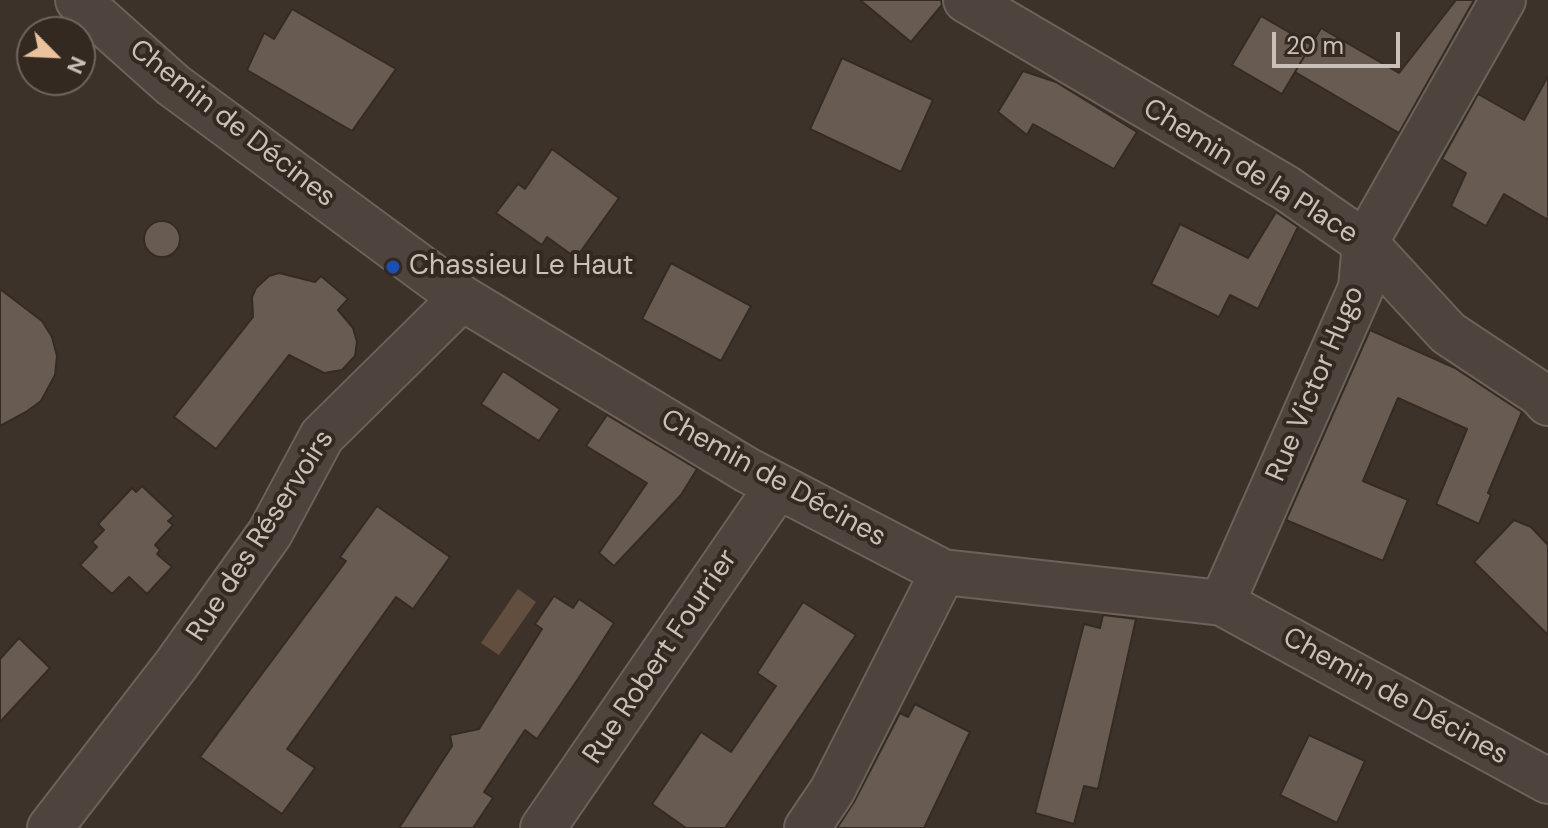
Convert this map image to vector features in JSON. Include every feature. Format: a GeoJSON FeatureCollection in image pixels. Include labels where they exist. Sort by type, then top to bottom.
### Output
{"type":"FeatureCollection","features":[{"type":"Feature","properties":{"kind":"street","name":"Chemin de Décines"},"geometry":{"type":"LineString","coordinates":[[78,0],[173,85],[462,298],[747,470],[943,572],[1222,603],[1548,781]]}},
{"type":"Feature","properties":{"kind":"street","name":"Chemin de la Place"},"geometry":{"type":"LineString","coordinates":[[966,0],[1286,188],[1365,243],[1448,333],[1545,395]]}},
{"type":"Feature","properties":{"kind":"street","name":"Rue Victor Hugo"},"geometry":{"type":"LineString","coordinates":[[1222,603],[1361,288],[1365,243],[1503,0]]}},
{"type":"Feature","properties":{"kind":"street","name":"Rue des Réservoirs"},"geometry":{"type":"LineString","coordinates":[[50,828],[176,665],[270,533],[322,436],[462,298]]}},
{"type":"Feature","properties":{"kind":"street","name":"Rue Robert Fourrier"},"geometry":{"type":"LineString","coordinates":[[543,828],[778,486]]}},
{"type":"Feature","properties":{"kind":"street"},"geometry":{"type":"LineString","coordinates":[[807,828],[832,791],[943,572]]}},
{"type":"Feature","properties":{"kind":"shaded area"},"geometry":{"type":"Polygon","coordinates":[[[518,589],[536,602],[499,655],[481,643],[518,589]]]}},
{"type":"Feature","properties":{"kind":"building"},"geometry":{"type":"Polygon","coordinates":[[[860,0],[941,0],[942,5],[911,42],[860,0]]]}},
{"type":"Feature","properties":{"kind":"building"},"geometry":{"type":"Polygon","coordinates":[[[1456,0],[1474,0],[1399,133],[1295,72],[1321,28],[1399,73],[1456,0]]]}},
{"type":"Feature","properties":{"kind":"building"},"geometry":{"type":"Polygon","coordinates":[[[292,9],[396,69],[352,131],[247,70],[264,33],[274,39],[292,9]]]}},
{"type":"Feature","properties":{"kind":"building"},"geometry":{"type":"Polygon","coordinates":[[[1261,16],[1311,45],[1282,94],[1232,65],[1261,16]]]}},
{"type":"Feature","properties":{"kind":"building"},"geometry":{"type":"Polygon","coordinates":[[[842,58],[933,100],[901,172],[810,129],[842,58]]]}},
{"type":"Feature","properties":{"kind":"building"},"geometry":{"type":"Polygon","coordinates":[[[1023,71],[1056,82],[1137,132],[1114,169],[1033,124],[1027,135],[998,112],[1023,71]]]}},
{"type":"Feature","properties":{"kind":"building"},"geometry":{"type":"Polygon","coordinates":[[[1548,76],[1548,220],[1504,194],[1486,226],[1451,206],[1466,173],[1442,159],[1478,94],[1524,120],[1548,76]]]}},
{"type":"Feature","properties":{"kind":"building"},"geometry":{"type":"Polygon","coordinates":[[[552,149],[619,198],[576,258],[547,237],[542,245],[496,213],[518,184],[525,189],[552,149]]]}},
{"type":"Feature","properties":{"kind":"building"},"geometry":{"type":"Polygon","coordinates":[[[1276,212],[1298,227],[1258,309],[1230,295],[1219,317],[1151,284],[1180,224],[1248,258],[1276,212]]]}},
{"type":"Feature","properties":{"kind":"building"},"geometry":{"type":"Polygon","coordinates":[[[162,221],[175,226],[180,239],[175,252],[162,257],[149,252],[144,239],[149,226],[162,221]]]}},
{"type":"Feature","properties":{"kind":"building"},"geometry":{"type":"Polygon","coordinates":[[[671,263],[751,306],[721,361],[642,319],[671,263]]]}},
{"type":"Feature","properties":{"kind":"building"},"geometry":{"type":"Polygon","coordinates":[[[279,273],[315,282],[321,276],[348,299],[338,310],[353,328],[357,342],[355,356],[342,370],[324,373],[289,355],[216,449],[174,417],[253,317],[252,297],[256,288],[269,276],[279,273]]]}},
{"type":"Feature","properties":{"kind":"building"},"geometry":{"type":"Polygon","coordinates":[[[0,289],[42,321],[52,337],[57,356],[55,375],[41,401],[0,426],[0,289]]]}},
{"type":"Feature","properties":{"kind":"building"},"geometry":{"type":"Polygon","coordinates":[[[1370,330],[1455,368],[1522,412],[1488,493],[1491,495],[1479,524],[1436,504],[1467,429],[1398,398],[1363,481],[1408,500],[1383,561],[1286,520],[1370,330]]]}},
{"type":"Feature","properties":{"kind":"building"},"geometry":{"type":"Polygon","coordinates":[[[503,371],[560,409],[539,441],[481,404],[503,371]]]}},
{"type":"Feature","properties":{"kind":"building"},"geometry":{"type":"Polygon","coordinates":[[[607,415],[697,469],[681,495],[614,566],[599,553],[647,483],[586,446],[607,415]]]}},
{"type":"Feature","properties":{"kind":"building"},"geometry":{"type":"Polygon","coordinates":[[[142,486],[174,516],[168,521],[173,525],[155,545],[160,550],[157,554],[172,567],[147,594],[129,577],[112,594],[80,565],[97,547],[92,542],[104,530],[98,524],[132,488],[136,492],[142,486]]]}},
{"type":"Feature","properties":{"kind":"building"},"geometry":{"type":"Polygon","coordinates":[[[377,506],[450,557],[413,609],[396,597],[287,749],[315,768],[282,814],[200,757],[346,561],[340,557],[377,506]]]}},
{"type":"Feature","properties":{"kind":"building"},"geometry":{"type":"Polygon","coordinates":[[[1514,520],[1531,527],[1548,545],[1548,635],[1474,562],[1514,520]]]}},
{"type":"Feature","properties":{"kind":"building"},"geometry":{"type":"Polygon","coordinates":[[[554,596],[573,608],[579,599],[614,623],[578,679],[537,739],[525,730],[484,792],[493,798],[473,828],[399,828],[452,746],[450,735],[479,729],[542,629],[535,624],[554,596]]]}},
{"type":"Feature","properties":{"kind":"building"},"geometry":{"type":"Polygon","coordinates":[[[803,602],[856,635],[725,828],[686,828],[652,804],[701,732],[731,752],[776,686],[757,673],[803,602]]]}},
{"type":"Feature","properties":{"kind":"building"},"geometry":{"type":"Polygon","coordinates":[[[1103,615],[1136,619],[1098,789],[1084,786],[1074,824],[1035,813],[1084,624],[1100,628],[1103,615]]]}},
{"type":"Feature","properties":{"kind":"building"},"geometry":{"type":"Polygon","coordinates":[[[19,638],[50,668],[0,722],[0,659],[19,638]]]}},
{"type":"Feature","properties":{"kind":"building"},"geometry":{"type":"Polygon","coordinates":[[[915,704],[970,732],[924,828],[837,828],[854,802],[900,713],[908,717],[915,704]]]}},
{"type":"Feature","properties":{"kind":"building"},"geometry":{"type":"Polygon","coordinates":[[[1309,735],[1365,761],[1337,823],[1280,795],[1309,735]]]}},
{"type":"Feature","properties":{"kind":"place","name":"Chassieu Le Haut"},"geometry":{"type":"Point","coordinates":[393,267]}}]}
